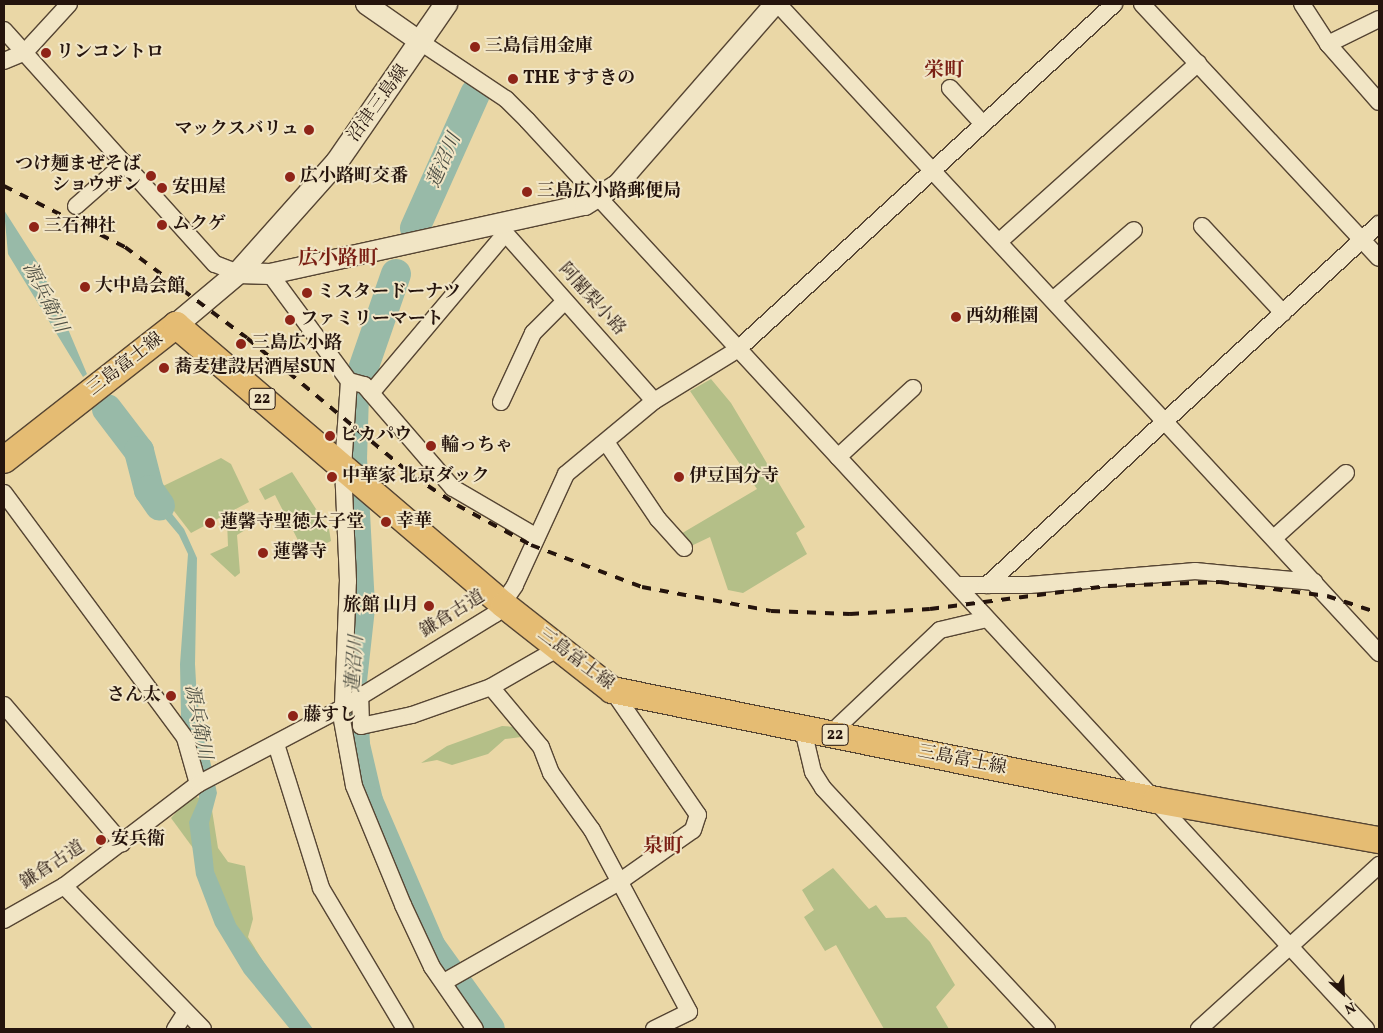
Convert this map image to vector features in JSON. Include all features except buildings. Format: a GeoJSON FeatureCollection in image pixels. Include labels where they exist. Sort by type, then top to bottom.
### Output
{"type":"FeatureCollection","features":[{"type":"Feature","properties":{"kind":"main road","name":"沼津三島線"},"geometry":{"type":"LineString","coordinates":[[176,325],[238,274],[337,162],[422,43],[446,4]]}},
{"type":"Feature","properties":{"kind":"main road","name":"三島富士線"},"geometry":{"type":"LineString","coordinates":[[4,460],[176,325],[504,605],[612,690],[1156,800],[1379,840]]}},
{"type":"Feature","properties":{"kind":"street"},"geometry":{"type":"LineString","coordinates":[[4,61],[25,52],[69,4]]}},
{"type":"Feature","properties":{"kind":"street"},"geometry":{"type":"LineString","coordinates":[[366,4],[506,99],[599,197],[737,350],[959,585],[987,619],[1366,1029]]}},
{"type":"Feature","properties":{"kind":"street"},"geometry":{"type":"LineString","coordinates":[[4,30],[215,264],[238,274],[270,274],[502,230],[569,211],[599,197],[618,184],[777,4],[1055,298],[1379,653]]}},
{"type":"Feature","properties":{"kind":"street","name":"鎌倉古道"},"geometry":{"type":"LineString","coordinates":[[4,920],[64,886],[198,784],[276,744],[482,624],[504,605],[561,481],[654,401],[737,350],[1114,4]]}},
{"type":"Feature","properties":{"kind":"street"},"geometry":{"type":"LineString","coordinates":[[1142,4],[1379,258]]}},
{"type":"Feature","properties":{"kind":"street"},"geometry":{"type":"LineString","coordinates":[[1302,4],[1328,44],[1379,102]]}},
{"type":"Feature","properties":{"kind":"street"},"geometry":{"type":"LineString","coordinates":[[1328,44],[1379,20]]}},
{"type":"Feature","properties":{"kind":"street"},"geometry":{"type":"LineString","coordinates":[[1001,240],[1198,63]]}},
{"type":"Feature","properties":{"kind":"street"},"geometry":{"type":"LineString","coordinates":[[950,88],[984,124]]}},
{"type":"Feature","properties":{"kind":"street"},"geometry":{"type":"LineString","coordinates":[[76,206],[125,163]]}},
{"type":"Feature","properties":{"kind":"street"},"geometry":{"type":"LineString","coordinates":[[988,585],[1379,224]]}},
{"type":"Feature","properties":{"kind":"street"},"geometry":{"type":"LineString","coordinates":[[1202,226],[1283,313]]}},
{"type":"Feature","properties":{"kind":"street"},"geometry":{"type":"LineString","coordinates":[[475,1029],[450,978],[420,946],[354,786],[348,581],[350,474],[359,385],[502,230]]}},
{"type":"Feature","properties":{"kind":"street","name":"阿闍梨小路"},"geometry":{"type":"LineString","coordinates":[[502,230],[654,401]]}},
{"type":"Feature","properties":{"kind":"street"},"geometry":{"type":"LineString","coordinates":[[1055,298],[1134,230]]}},
{"type":"Feature","properties":{"kind":"street"},"geometry":{"type":"LineString","coordinates":[[270,274],[359,385],[453,488],[536,536]]}},
{"type":"Feature","properties":{"kind":"street"},"geometry":{"type":"LineString","coordinates":[[501,402],[533,333],[565,301]]}},
{"type":"Feature","properties":{"kind":"street"},"geometry":{"type":"LineString","coordinates":[[838,457],[913,388]]}},
{"type":"Feature","properties":{"kind":"street"},"geometry":{"type":"LineString","coordinates":[[606,442],[658,519],[684,548]]}},
{"type":"Feature","properties":{"kind":"street"},"geometry":{"type":"LineString","coordinates":[[1274,538],[1346,473]]}},
{"type":"Feature","properties":{"kind":"street"},"geometry":{"type":"LineString","coordinates":[[4,493],[185,738],[198,784]]}},
{"type":"Feature","properties":{"kind":"street"},"geometry":{"type":"LineString","coordinates":[[959,585],[988,585],[1195,571],[1314,582]]}},
{"type":"Feature","properties":{"kind":"street"},"geometry":{"type":"LineString","coordinates":[[830,734],[940,630],[987,619]]}},
{"type":"Feature","properties":{"kind":"street"},"geometry":{"type":"LineString","coordinates":[[350,700],[361,726],[412,715],[491,687],[557,648]]}},
{"type":"Feature","properties":{"kind":"street"},"geometry":{"type":"LineString","coordinates":[[491,687],[538,743],[560,788],[592,830],[689,1012],[654,1029]]}},
{"type":"Feature","properties":{"kind":"street"},"geometry":{"type":"LineString","coordinates":[[450,978],[619,882],[693,830],[698,814],[612,690]]}},
{"type":"Feature","properties":{"kind":"street"},"geometry":{"type":"LineString","coordinates":[[4,705],[122,843]]}},
{"type":"Feature","properties":{"kind":"street"},"geometry":{"type":"LineString","coordinates":[[803,730],[813,772],[823,788],[1047,1029]]}},
{"type":"Feature","properties":{"kind":"street"},"geometry":{"type":"LineString","coordinates":[[276,744],[321,888],[405,1029]]}},
{"type":"Feature","properties":{"kind":"street"},"geometry":{"type":"LineString","coordinates":[[1199,1029],[1379,865]]}},
{"type":"Feature","properties":{"kind":"street"},"geometry":{"type":"LineString","coordinates":[[64,886],[203,1029]]}},
{"type":"Feature","properties":{"kind":"street"},"geometry":{"type":"LineString","coordinates":[[175,1029],[186,1012]]}},
{"type":"Feature","properties":{"kind":"green space"},"geometry":{"type":"Polygon","coordinates":[[[711,379],[731,403],[805,527],[796,533],[807,554],[743,593],[728,590],[710,537],[689,547],[679,535],[757,489],[690,391],[711,379]]]}},
{"type":"Feature","properties":{"kind":"green space"},"geometry":{"type":"Polygon","coordinates":[[[221,458],[231,464],[249,502],[191,533],[157,489],[221,458]]]}},
{"type":"Feature","properties":{"kind":"green space"},"geometry":{"type":"Polygon","coordinates":[[[292,472],[329,529],[331,541],[305,554],[275,495],[265,500],[259,489],[292,472]]]}},
{"type":"Feature","properties":{"kind":"green space"},"geometry":{"type":"Polygon","coordinates":[[[249,510],[250,527],[237,535],[240,573],[235,577],[210,554],[228,546],[227,521],[249,510]]]}},
{"type":"Feature","properties":{"kind":"green space"},"geometry":{"type":"Polygon","coordinates":[[[502,726],[515,727],[521,737],[505,739],[488,754],[452,765],[437,760],[421,763],[447,746],[502,726]]]}},
{"type":"Feature","properties":{"kind":"green space"},"geometry":{"type":"Polygon","coordinates":[[[191,796],[200,798],[193,848],[171,818],[191,796]]]}},
{"type":"Feature","properties":{"kind":"green space"},"geometry":{"type":"Polygon","coordinates":[[[212,810],[218,848],[228,862],[245,866],[253,919],[248,937],[271,974],[239,941],[207,853],[207,816],[212,810]]]}},
{"type":"Feature","properties":{"kind":"green space"},"geometry":{"type":"Polygon","coordinates":[[[833,868],[869,909],[876,905],[886,918],[906,917],[930,942],[955,985],[936,1007],[949,1029],[884,1029],[836,945],[825,951],[804,917],[814,910],[802,890],[833,868]]]}},
{"type":"Feature","properties":{"kind":"water"},"geometry":{"type":"Polygon","coordinates":[[[4,210],[41,268],[50,289],[46,292],[53,305],[57,303],[87,374],[83,377],[8,254],[4,210]]]}},
{"type":"Feature","properties":{"kind":"water"},"geometry":{"type":"Polygon","coordinates":[[[146,469],[150,486],[184,529],[197,558],[195,664],[197,700],[217,793],[209,823],[214,871],[236,924],[313,1029],[290,1029],[244,973],[215,925],[196,875],[189,822],[199,799],[199,788],[189,731],[181,717],[180,664],[188,554],[179,535],[147,497],[146,469]]]}},
{"type":"Feature","properties":{"kind":"waterway","name":"蓮沼川"},"geometry":{"type":"LineString","coordinates":[[415,228],[475,94]]}},
{"type":"Feature","properties":{"kind":"waterway","name":"蓮沼川"},"geometry":{"type":"LineString","coordinates":[[396,274],[354,395],[352,458],[360,608],[352,681],[355,745],[368,801],[431,947],[490,1029]]}},
{"type":"Feature","properties":{"kind":"waterway","name":"源兵衛川"},"geometry":{"type":"LineString","coordinates":[[107,409],[139,451],[149,490],[160,506]]}},
{"type":"Feature","properties":{"kind":"railway"},"geometry":{"type":"LineString","coordinates":[[4,186],[125,247],[247,338],[413,476],[457,505],[531,545],[642,587],[771,611],[850,614],[930,609],[1108,586],[1220,582],[1327,596],[1379,613]]}},
{"type":"Feature","properties":{"kind":"place","name":"三島信用金庫"},"geometry":{"type":"Point","coordinates":[475,47]}},
{"type":"Feature","properties":{"kind":"place","name":"リンコントロ"},"geometry":{"type":"Point","coordinates":[46,53]}},
{"type":"Feature","properties":{"kind":"place","name":"THE すすきの"},"geometry":{"type":"Point","coordinates":[513,79]}},
{"type":"Feature","properties":{"kind":"place","name":"マックスバリュ"},"geometry":{"type":"Point","coordinates":[309,130]}},
{"type":"Feature","properties":{"kind":"place","name":"つけ麺まぜそば ショウザン"},"geometry":{"type":"Point","coordinates":[151,176]}},
{"type":"Feature","properties":{"kind":"place","name":"広小路町交番"},"geometry":{"type":"Point","coordinates":[290,177]}},
{"type":"Feature","properties":{"kind":"place","name":"安田屋"},"geometry":{"type":"Point","coordinates":[162,188]}},
{"type":"Feature","properties":{"kind":"place","name":"三島広小路郵便局"},"geometry":{"type":"Point","coordinates":[527,192]}},
{"type":"Feature","properties":{"kind":"place","name":"ムクゲ"},"geometry":{"type":"Point","coordinates":[162,225]}},
{"type":"Feature","properties":{"kind":"place","name":"三石神社"},"geometry":{"type":"Point","coordinates":[34,227]}},
{"type":"Feature","properties":{"kind":"place","name":"大中島会館"},"geometry":{"type":"Point","coordinates":[85,287]}},
{"type":"Feature","properties":{"kind":"place","name":"ミスタードーナツ"},"geometry":{"type":"Point","coordinates":[307,293]}},
{"type":"Feature","properties":{"kind":"place","name":"西幼稚園"},"geometry":{"type":"Point","coordinates":[956,317]}},
{"type":"Feature","properties":{"kind":"place","name":"ファミリーマート"},"geometry":{"type":"Point","coordinates":[290,320]}},
{"type":"Feature","properties":{"kind":"place","name":"三島広小路"},"geometry":{"type":"Point","coordinates":[241,344]}},
{"type":"Feature","properties":{"kind":"place","name":"蕎麦建設居酒屋SUN"},"geometry":{"type":"Point","coordinates":[164,368]}},
{"type":"Feature","properties":{"kind":"place","name":"ピカパウ"},"geometry":{"type":"Point","coordinates":[330,436]}},
{"type":"Feature","properties":{"kind":"place","name":"輪っちゃ"},"geometry":{"type":"Point","coordinates":[431,446]}},
{"type":"Feature","properties":{"kind":"place","name":"中華家 北京ダック"},"geometry":{"type":"Point","coordinates":[332,477]}},
{"type":"Feature","properties":{"kind":"place","name":"伊豆国分寺"},"geometry":{"type":"Point","coordinates":[679,477]}},
{"type":"Feature","properties":{"kind":"place","name":"幸華"},"geometry":{"type":"Point","coordinates":[386,522]}},
{"type":"Feature","properties":{"kind":"place","name":"蓮馨寺聖徳太子堂"},"geometry":{"type":"Point","coordinates":[210,523]}},
{"type":"Feature","properties":{"kind":"place","name":"蓮馨寺"},"geometry":{"type":"Point","coordinates":[263,553]}},
{"type":"Feature","properties":{"kind":"place","name":"旅館 山月"},"geometry":{"type":"Point","coordinates":[429,606]}},
{"type":"Feature","properties":{"kind":"place","name":"さん太"},"geometry":{"type":"Point","coordinates":[171,696]}},
{"type":"Feature","properties":{"kind":"place","name":"藤すし"},"geometry":{"type":"Point","coordinates":[293,716]}},
{"type":"Feature","properties":{"kind":"place","name":"安兵衛"},"geometry":{"type":"Point","coordinates":[101,840]}},
{"type":"Feature","properties":{"kind":"district","name":"栄町"},"geometry":{"type":"Point","coordinates":[944,71]}},
{"type":"Feature","properties":{"kind":"district","name":"広小路町"},"geometry":{"type":"Point","coordinates":[338,259]}},
{"type":"Feature","properties":{"kind":"district","name":"泉町"},"geometry":{"type":"Point","coordinates":[663,847]}}]}
